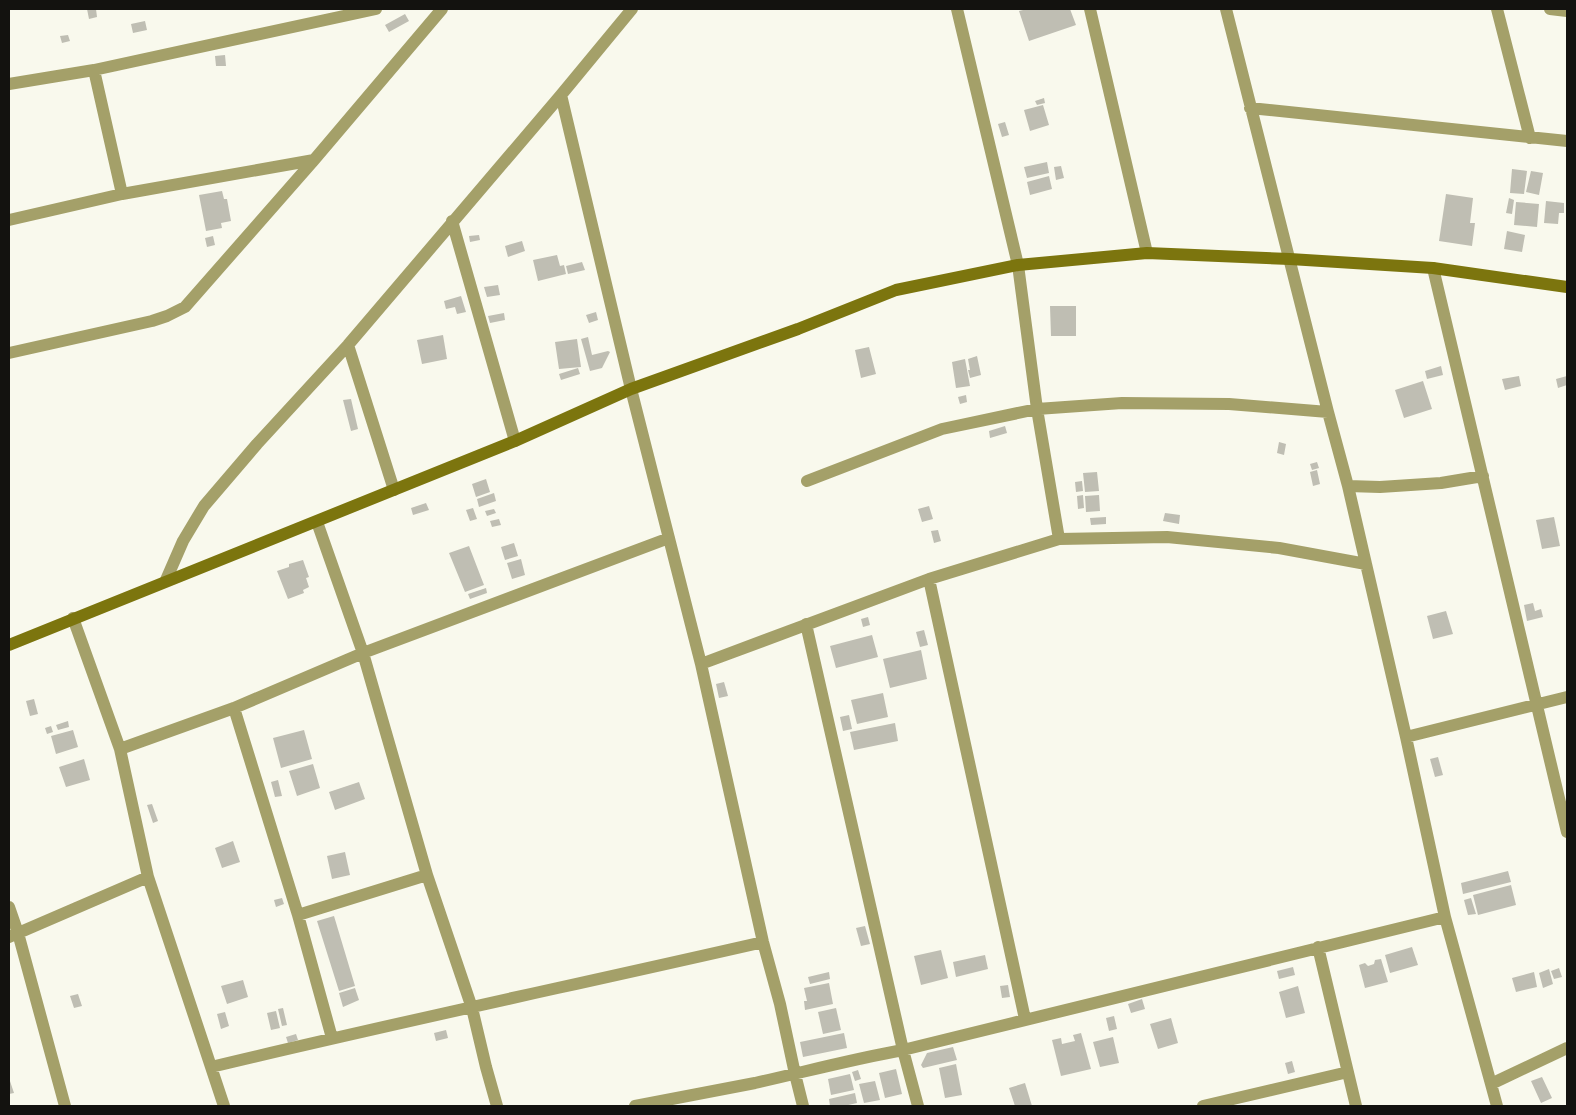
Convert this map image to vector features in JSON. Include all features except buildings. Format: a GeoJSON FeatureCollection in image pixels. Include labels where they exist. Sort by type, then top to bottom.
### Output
{"type":"FeatureCollection","features":[{"type":"Feature","properties":{"kind":"street"},"geometry":{"type":"LineString","coordinates":[[9,84],[94,70],[376,9]]}},
{"type":"Feature","properties":{"kind":"street"},"geometry":{"type":"LineString","coordinates":[[9,354],[152,322],[185,307],[314,160],[442,9]]}},
{"type":"Feature","properties":{"kind":"street"},"geometry":{"type":"LineString","coordinates":[[166,580],[182,541],[204,506],[257,444],[348,345],[561,96],[632,9]]}},
{"type":"Feature","properties":{"kind":"street"},"geometry":{"type":"LineString","coordinates":[[957,9],[1018,265],[1037,409],[1059,540]]}},
{"type":"Feature","properties":{"kind":"street"},"geometry":{"type":"LineString","coordinates":[[1090,9],[1147,252]]}},
{"type":"Feature","properties":{"kind":"street"},"geometry":{"type":"LineString","coordinates":[[1226,9],[1348,486],[1445,917],[1497,1106]]}},
{"type":"Feature","properties":{"kind":"street"},"geometry":{"type":"LineString","coordinates":[[1497,9],[1530,138]]}},
{"type":"Feature","properties":{"kind":"street"},"geometry":{"type":"LineString","coordinates":[[1550,9],[1567,11]]}},
{"type":"Feature","properties":{"kind":"street"},"geometry":{"type":"LineString","coordinates":[[94,70],[122,194]]}},
{"type":"Feature","properties":{"kind":"street"},"geometry":{"type":"LineString","coordinates":[[561,96],[631,389],[701,664],[763,942],[804,1106]]}},
{"type":"Feature","properties":{"kind":"street"},"geometry":{"type":"LineString","coordinates":[[1250,108],[1567,141]]}},
{"type":"Feature","properties":{"kind":"street"},"geometry":{"type":"LineString","coordinates":[[9,220],[122,194],[314,160]]}},
{"type":"Feature","properties":{"kind":"street"},"geometry":{"type":"LineString","coordinates":[[452,222],[515,441]]}},
{"type":"Feature","properties":{"kind":"street"},"geometry":{"type":"LineString","coordinates":[[9,645],[166,580],[316,522],[515,441],[631,389],[798,329],[896,290],[1018,265],[1147,252],[1290,258],[1433,268],[1567,287]]}},
{"type":"Feature","properties":{"kind":"street"},"geometry":{"type":"LineString","coordinates":[[1433,268],[1567,832]]}},
{"type":"Feature","properties":{"kind":"street"},"geometry":{"type":"LineString","coordinates":[[348,345],[394,490]]}},
{"type":"Feature","properties":{"kind":"street"},"geometry":{"type":"LineString","coordinates":[[807,481],[942,429],[1037,409],[1122,403],[1229,404],[1328,412]]}},
{"type":"Feature","properties":{"kind":"street"},"geometry":{"type":"LineString","coordinates":[[1348,486],[1380,487],[1441,483],[1483,476]]}},
{"type":"Feature","properties":{"kind":"street"},"geometry":{"type":"LineString","coordinates":[[316,522],[363,653],[428,875],[472,1008],[497,1106]]}},
{"type":"Feature","properties":{"kind":"street"},"geometry":{"type":"LineString","coordinates":[[701,664],[929,579],[1059,540],[1167,537],[1279,548],[1366,564]]}},
{"type":"Feature","properties":{"kind":"street"},"geometry":{"type":"LineString","coordinates":[[120,749],[234,708],[363,653],[669,538]]}},
{"type":"Feature","properties":{"kind":"street"},"geometry":{"type":"LineString","coordinates":[[929,579],[1025,1019]]}},
{"type":"Feature","properties":{"kind":"street"},"geometry":{"type":"LineString","coordinates":[[73,618],[120,749],[148,877],[224,1106]]}},
{"type":"Feature","properties":{"kind":"street"},"geometry":{"type":"LineString","coordinates":[[806,624],[903,1050],[918,1106]]}},
{"type":"Feature","properties":{"kind":"street"},"geometry":{"type":"LineString","coordinates":[[1406,737],[1567,697]]}},
{"type":"Feature","properties":{"kind":"street"},"geometry":{"type":"LineString","coordinates":[[234,708],[298,915],[332,1038]]}},
{"type":"Feature","properties":{"kind":"street"},"geometry":{"type":"LineString","coordinates":[[298,915],[428,875]]}},
{"type":"Feature","properties":{"kind":"street"},"geometry":{"type":"LineString","coordinates":[[13,935],[148,877]]}},
{"type":"Feature","properties":{"kind":"street"},"geometry":{"type":"LineString","coordinates":[[9,908],[13,935],[65,1106]]}},
{"type":"Feature","properties":{"kind":"street"},"geometry":{"type":"LineString","coordinates":[[635,1106],[903,1050],[1445,917]]}},
{"type":"Feature","properties":{"kind":"street"},"geometry":{"type":"LineString","coordinates":[[211,1067],[332,1038],[763,942]]}},
{"type":"Feature","properties":{"kind":"street"},"geometry":{"type":"LineString","coordinates":[[1318,948],[1356,1106]]}},
{"type":"Feature","properties":{"kind":"street"},"geometry":{"type":"LineString","coordinates":[[1491,1084],[1567,1048]]}},
{"type":"Feature","properties":{"kind":"street"},"geometry":{"type":"LineString","coordinates":[[1203,1106],[1217,1105],[1348,1072]]}}]}
